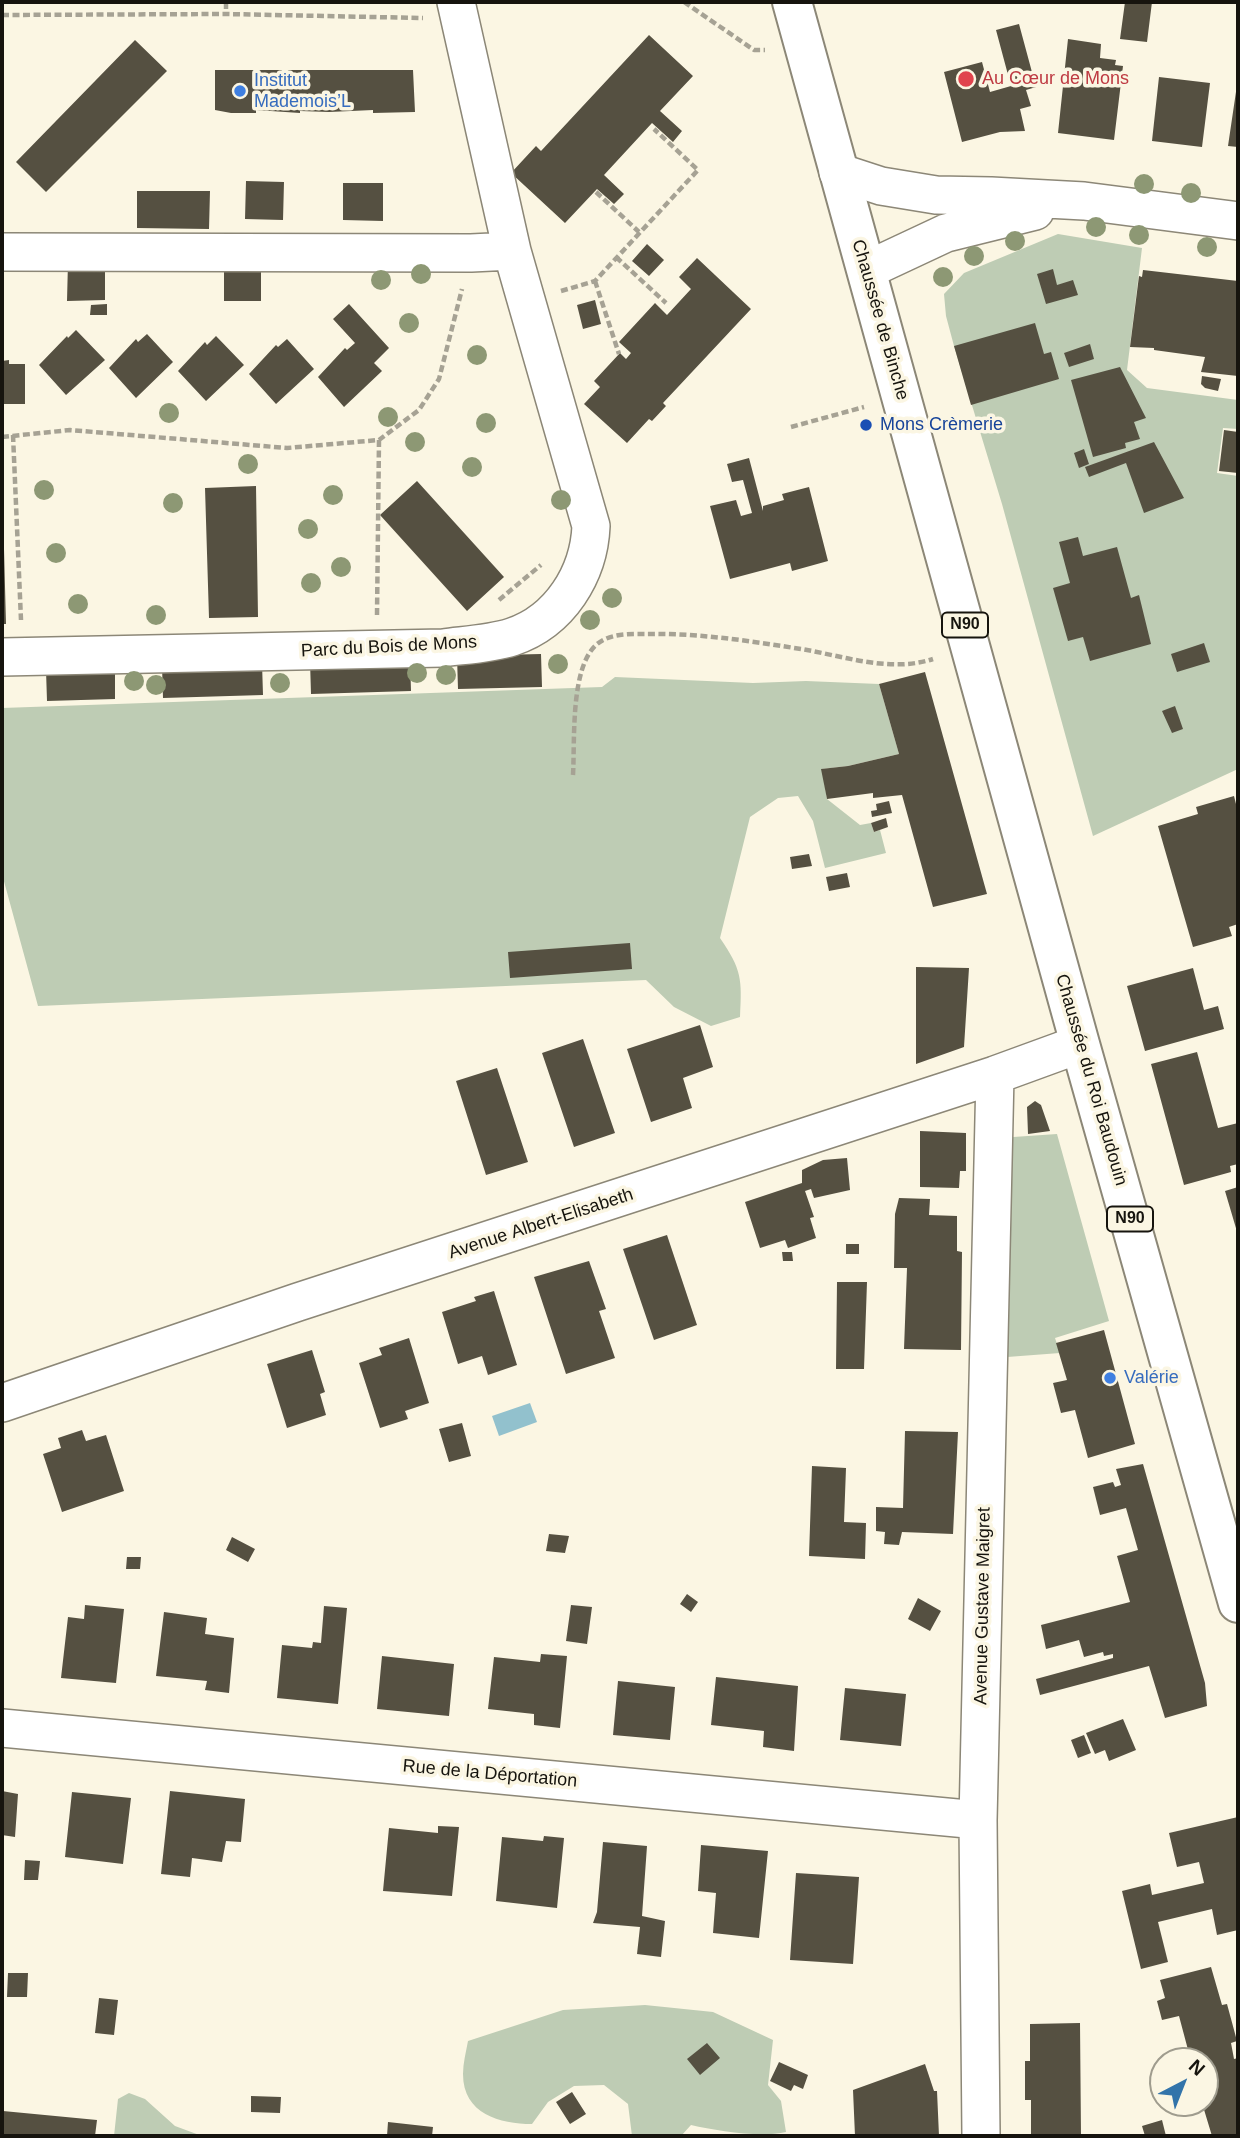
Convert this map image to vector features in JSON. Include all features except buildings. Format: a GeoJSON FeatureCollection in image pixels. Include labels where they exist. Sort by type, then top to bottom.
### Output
{"type":"FeatureCollection","features":[{"type":"Feature","properties":{"kind":"main road","name":"Chaussée de Binche"},"geometry":{"type":"LineString","coordinates":[[792,2],[1024,840]]}},
{"type":"Feature","properties":{"kind":"main road","name":"Chaussée du Roi Baudouin"},"geometry":{"type":"LineString","coordinates":[[1024,840],[1238,1603]]}},
{"type":"Feature","properties":{"kind":"street","name":"Parc du Bois de Mons"},"geometry":{"type":"LineString","coordinates":[[12,657],[443,648],[513,637],[545,619],[575,586],[590,548],[592,526],[512,251],[458,10]]}},
{"type":"Feature","properties":{"kind":"street"},"geometry":{"type":"LineString","coordinates":[[838,172],[881,186],[936,195],[1084,201],[1238,221]]}},
{"type":"Feature","properties":{"kind":"street"},"geometry":{"type":"LineString","coordinates":[[867,270],[946,233],[1084,201]]}},
{"type":"Feature","properties":{"kind":"street"},"geometry":{"type":"LineString","coordinates":[[2,252],[512,251]]}},
{"type":"Feature","properties":{"kind":"street","name":"Avenue Albert-Elisabeth"},"geometry":{"type":"LineString","coordinates":[[2,1403],[298,1302],[995,1075],[1080,1044]]}},
{"type":"Feature","properties":{"kind":"street","name":"Avenue Gustave Maigret"},"geometry":{"type":"LineString","coordinates":[[981,2136],[978,1820],[995,1075]]}},
{"type":"Feature","properties":{"kind":"street","name":"Rue de la Déportation"},"geometry":{"type":"LineString","coordinates":[[2,1728],[978,1820]]}},
{"type":"Feature","properties":{"kind":"path"},"geometry":{"type":"LineString","coordinates":[[226,2],[226,14]]}},
{"type":"Feature","properties":{"kind":"path"},"geometry":{"type":"LineString","coordinates":[[684,2],[754,50],[804,47]]}},
{"type":"Feature","properties":{"kind":"path"},"geometry":{"type":"LineString","coordinates":[[2,15],[458,10]]}},
{"type":"Feature","properties":{"kind":"path"},"geometry":{"type":"LineString","coordinates":[[527,301],[595,281],[698,170],[654,129]]}},
{"type":"Feature","properties":{"kind":"path"},"geometry":{"type":"LineString","coordinates":[[596,192],[639,232]]}},
{"type":"Feature","properties":{"kind":"path"},"geometry":{"type":"LineString","coordinates":[[2,437],[70,430],[287,448],[379,440],[419,410],[439,379],[471,253]]}},
{"type":"Feature","properties":{"kind":"path"},"geometry":{"type":"LineString","coordinates":[[616,257],[666,303]]}},
{"type":"Feature","properties":{"kind":"path"},"geometry":{"type":"LineString","coordinates":[[595,281],[620,354]]}},
{"type":"Feature","properties":{"kind":"path"},"geometry":{"type":"LineString","coordinates":[[791,428],[902,396]]}},
{"type":"Feature","properties":{"kind":"path"},"geometry":{"type":"LineString","coordinates":[[12,657],[13,435]]}},
{"type":"Feature","properties":{"kind":"path"},"geometry":{"type":"LineString","coordinates":[[376,649],[379,440]]}},
{"type":"Feature","properties":{"kind":"path"},"geometry":{"type":"LineString","coordinates":[[496,603],[549,558]]}},
{"type":"Feature","properties":{"kind":"path"},"geometry":{"type":"LineString","coordinates":[[573,775],[578,688],[583,666],[596,645],[620,634],[681,634],[803,649],[889,665],[919,663],[971,647]]}},
{"type":"Feature","properties":{"kind":"green space"},"geometry":{"type":"Polygon","coordinates":[[[1058,234],[1142,248],[1127,370],[1147,388],[1238,400],[1238,429],[1223,428],[1217,473],[1238,476],[1238,769],[1093,836],[1002,504],[954,346],[946,316],[944,294],[964,273],[1058,234]]]}},
{"type":"Feature","properties":{"kind":"green space"},"geometry":{"type":"Polygon","coordinates":[[[615,677],[753,683],[806,681],[879,684],[899,754],[822,769],[827,799],[860,825],[871,823],[874,832],[880,830],[886,853],[825,868],[813,821],[798,796],[778,798],[750,817],[720,938],[737,967],[741,993],[740,1017],[711,1026],[674,1007],[646,980],[38,1006],[2,874],[2,708],[602,687],[615,677]]]}},
{"type":"Feature","properties":{"kind":"green space"},"geometry":{"type":"Polygon","coordinates":[[[1057,1134],[1109,1321],[1055,1338],[1060,1353],[994,1358],[999,1138],[1057,1134]]]}},
{"type":"Feature","properties":{"kind":"green space"},"geometry":{"type":"Polygon","coordinates":[[[645,2005],[713,2012],[773,2040],[768,2085],[781,2101],[786,2132],[752,2134],[691,2125],[681,2136],[632,2136],[628,2104],[604,2085],[574,2086],[548,2102],[532,2124],[496,2119],[485,2114],[469,2099],[463,2074],[468,2041],[563,2010],[645,2005]]]}},
{"type":"Feature","properties":{"kind":"green space"},"geometry":{"type":"Polygon","coordinates":[[[129,2093],[145,2099],[175,2126],[202,2136],[114,2136],[118,2099],[129,2093]]]}},
{"type":"Feature","properties":{"kind":"water"},"geometry":{"type":"Polygon","coordinates":[[[530,1403],[537,1422],[499,1436],[492,1416],[530,1403]]]}},
{"type":"Feature","properties":{"kind":"place","name":"Au Cœur de Mons"},"geometry":{"type":"Point","coordinates":[966,79]}},
{"type":"Feature","properties":{"kind":"place","name":"Institut Mademois’L"},"geometry":{"type":"Point","coordinates":[240,91]}},
{"type":"Feature","properties":{"kind":"place","name":"Mons Crèmerie"},"geometry":{"type":"Point","coordinates":[866,425]}},
{"type":"Feature","properties":{"kind":"place","name":"Valérie"},"geometry":{"type":"Point","coordinates":[1110,1378]}}]}
